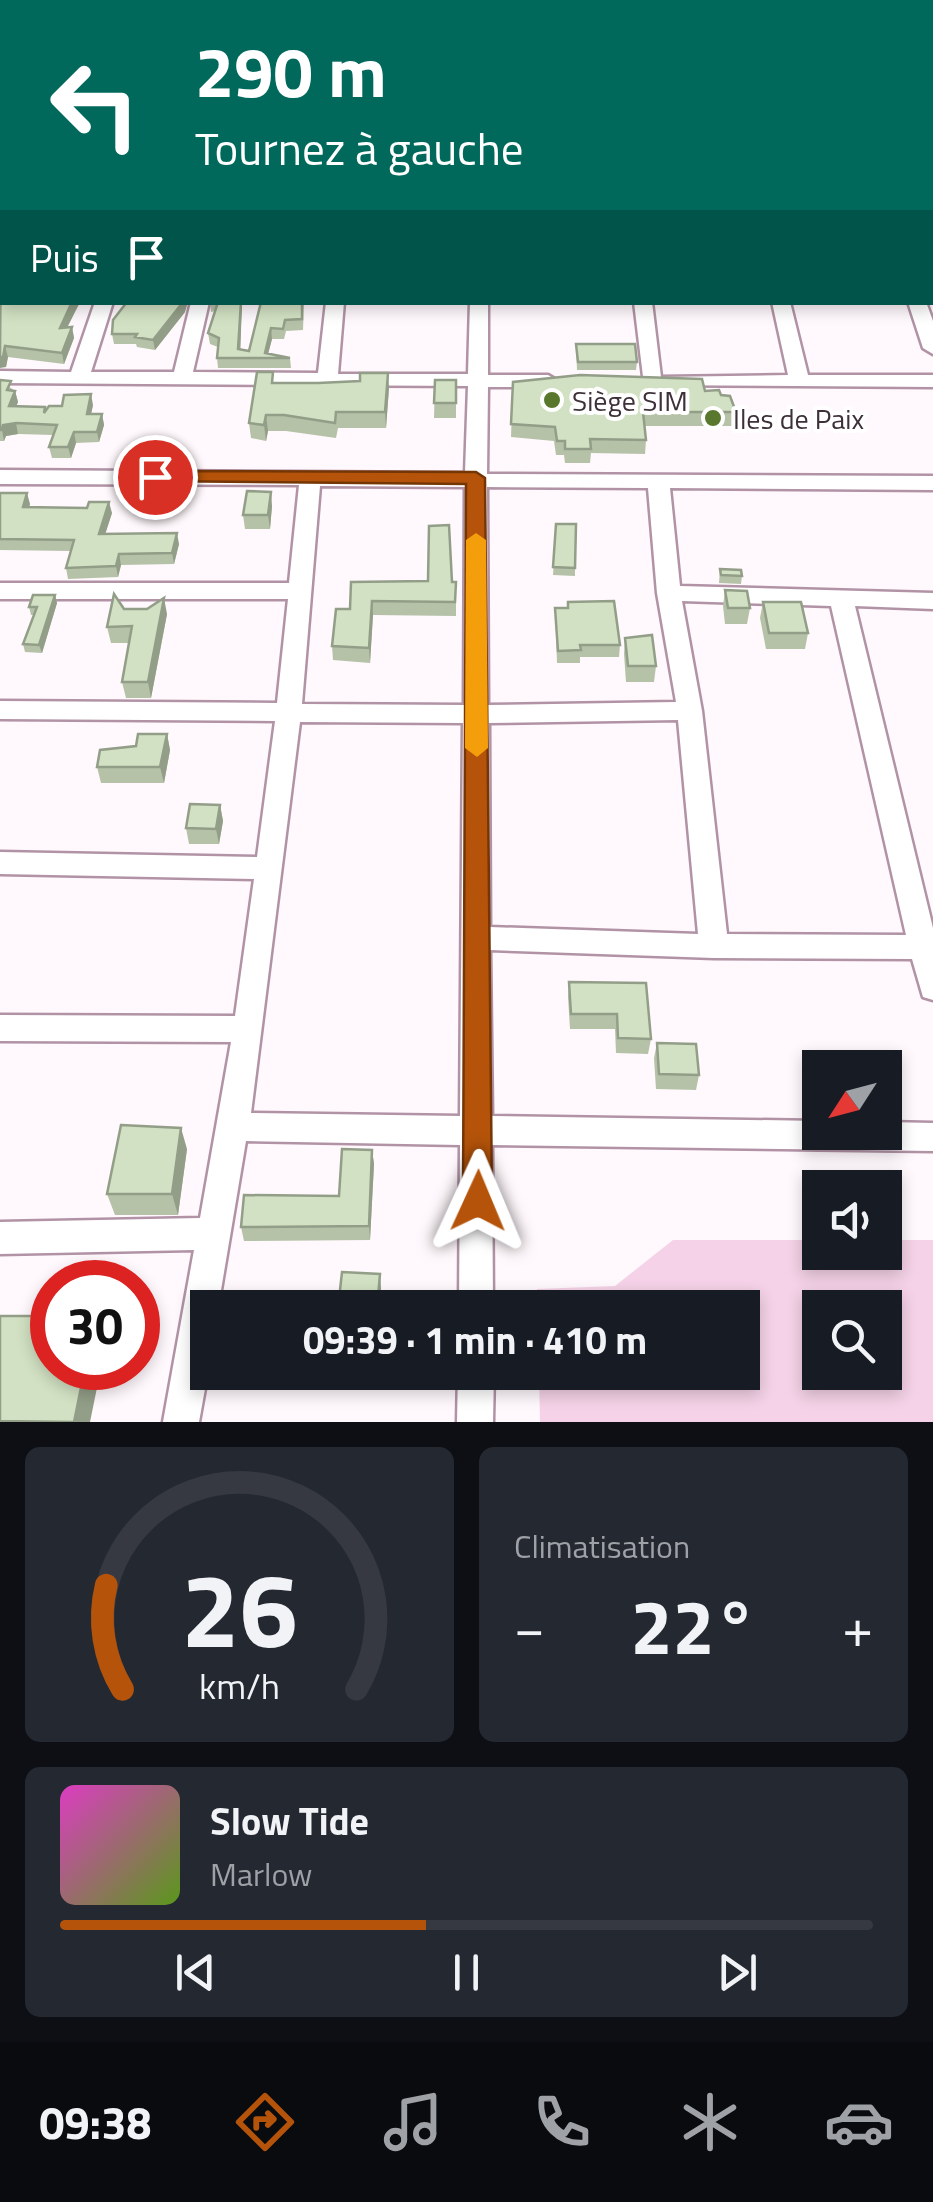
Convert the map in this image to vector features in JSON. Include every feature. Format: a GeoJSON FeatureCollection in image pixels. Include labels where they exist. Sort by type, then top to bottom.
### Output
{"type":"FeatureCollection","features":[{"type":"Feature","properties":{"kind":"street"},"geometry":{"type":"LineString","coordinates":[[79,378],[103,305]]}},
{"type":"Feature","properties":{"kind":"street"},"geometry":{"type":"LineString","coordinates":[[182,379],[199,305]]}},
{"type":"Feature","properties":{"kind":"street"},"geometry":{"type":"LineString","coordinates":[[327,380],[335,305]]}},
{"type":"Feature","properties":{"kind":"street"},"geometry":{"type":"LineString","coordinates":[[476,1290],[479,305]]}},
{"type":"Feature","properties":{"kind":"street"},"geometry":{"type":"LineString","coordinates":[[642,305],[642,381],[933,380]]}},
{"type":"Feature","properties":{"kind":"street"},"geometry":{"type":"LineString","coordinates":[[782,305],[798,381]]}},
{"type":"Feature","properties":{"kind":"street"},"geometry":{"type":"LineString","coordinates":[[918,305],[933,348]]}},
{"type":"Feature","properties":{"kind":"street"},"geometry":{"type":"LineString","coordinates":[[0,377],[574,381]]}},
{"type":"Feature","properties":{"kind":"street"},"geometry":{"type":"LineString","coordinates":[[0,477],[933,483]]}},
{"type":"Feature","properties":{"kind":"street"},"geometry":{"type":"LineString","coordinates":[[180,1422],[248,1029],[289,712],[310,478]]}},
{"type":"Feature","properties":{"kind":"street"},"geometry":{"type":"LineString","coordinates":[[658,480],[669,594],[690,711],[714,946]]}},
{"type":"Feature","properties":{"kind":"street"},"geometry":{"type":"LineString","coordinates":[[0,591],[300,591]]}},
{"type":"Feature","properties":{"kind":"street"},"geometry":{"type":"LineString","coordinates":[[669,594],[933,601]]}},
{"type":"Feature","properties":{"kind":"street"},"geometry":{"type":"LineString","coordinates":[[841,598],[928,948],[933,988]]}},
{"type":"Feature","properties":{"kind":"street"},"geometry":{"type":"LineString","coordinates":[[0,710],[476,714],[690,711]]}},
{"type":"Feature","properties":{"kind":"street"},"geometry":{"type":"LineString","coordinates":[[0,863],[269,868]]}},
{"type":"Feature","properties":{"kind":"street"},"geometry":{"type":"LineString","coordinates":[[478,938],[928,948]]}},
{"type":"Feature","properties":{"kind":"street"},"geometry":{"type":"LineString","coordinates":[[0,1028],[248,1029]]}},
{"type":"Feature","properties":{"kind":"street"},"geometry":{"type":"LineString","coordinates":[[233,1127],[933,1137]]}},
{"type":"Feature","properties":{"kind":"street"},"geometry":{"type":"LineString","coordinates":[[0,1238],[214,1234]]}},
{"type":"Feature","properties":{"kind":"street"},"geometry":{"type":"LineString","coordinates":[[475,1422],[476,1390]]}},
{"type":"Feature","properties":{"kind":"shaded area"},"geometry":{"type":"Polygon","coordinates":[[[673,1240],[802,1240],[802,1270],[902,1270],[902,1240],[933,1240],[933,1422],[540,1422],[539,1390],[760,1390],[760,1290],[537,1289],[615,1286],[673,1240]]]}},
{"type":"Feature","properties":{"kind":"building"},"geometry":{"type":"Polygon","coordinates":[[[0,305],[71,305],[60,328],[72,327],[62,353],[5,346],[0,357],[0,305]]]}},
{"type":"Feature","properties":{"kind":"building"},"geometry":{"type":"Polygon","coordinates":[[[125,305],[181,305],[153,340],[135,337],[137,334],[112,334],[113,320],[125,305]]]}},
{"type":"Feature","properties":{"kind":"building"},"geometry":{"type":"Polygon","coordinates":[[[217,305],[241,305],[238,349],[249,351],[260,305],[302,305],[302,319],[285,320],[283,329],[271,328],[265,353],[290,358],[217,358],[219,338],[208,333],[217,305]]]}},
{"type":"Feature","properties":{"kind":"building"},"geometry":{"type":"Polygon","coordinates":[[[576,344],[635,344],[637,362],[578,362],[576,344]]]}},
{"type":"Feature","properties":{"kind":"building"},"geometry":{"type":"Polygon","coordinates":[[[257,372],[273,372],[272,383],[360,381],[360,373],[388,373],[385,412],[336,412],[335,423],[266,415],[264,425],[249,423],[257,372]]]}},
{"type":"Feature","properties":{"kind":"building"},"geometry":{"type":"Polygon","coordinates":[[[580,375],[702,379],[705,391],[719,390],[721,395],[730,396],[736,412],[643,412],[646,440],[590,439],[591,449],[565,449],[565,441],[557,441],[555,427],[511,424],[513,382],[580,375]]]}},
{"type":"Feature","properties":{"kind":"building"},"geometry":{"type":"Polygon","coordinates":[[[0,380],[11,381],[7,390],[15,391],[9,406],[45,407],[44,413],[49,406],[62,406],[64,395],[91,394],[87,414],[102,414],[97,432],[74,432],[68,447],[49,447],[57,425],[16,423],[3,425],[0,430],[0,380]]]}},
{"type":"Feature","properties":{"kind":"building"},"geometry":{"type":"Polygon","coordinates":[[[435,380],[456,380],[456,403],[434,403],[435,380]]]}},
{"type":"Feature","properties":{"kind":"building"},"geometry":{"type":"Polygon","coordinates":[[[247,491],[271,492],[268,515],[243,515],[247,491]]]}},
{"type":"Feature","properties":{"kind":"building"},"geometry":{"type":"Polygon","coordinates":[[[0,493],[27,493],[23,507],[87,508],[89,502],[109,502],[99,534],[177,533],[172,553],[119,554],[116,566],[66,568],[74,540],[0,539],[0,493]]]}},
{"type":"Feature","properties":{"kind":"building"},"geometry":{"type":"Polygon","coordinates":[[[556,524],[576,524],[575,568],[553,567],[556,524]]]}},
{"type":"Feature","properties":{"kind":"building"},"geometry":{"type":"Polygon","coordinates":[[[449,525],[455,602],[372,601],[369,648],[332,646],[336,609],[350,609],[351,582],[428,581],[429,526],[449,525]]]}},
{"type":"Feature","properties":{"kind":"building"},"geometry":{"type":"Polygon","coordinates":[[[720,569],[741,570],[742,576],[721,575],[720,569]]]}},
{"type":"Feature","properties":{"kind":"building"},"geometry":{"type":"Polygon","coordinates":[[[725,590],[747,591],[750,608],[728,608],[725,590]]]}},
{"type":"Feature","properties":{"kind":"building"},"geometry":{"type":"Polygon","coordinates":[[[114,594],[124,609],[147,609],[164,598],[148,682],[122,682],[132,626],[107,627],[114,594]]]}},
{"type":"Feature","properties":{"kind":"building"},"geometry":{"type":"Polygon","coordinates":[[[33,595],[55,595],[39,645],[23,644],[37,607],[29,607],[33,595]]]}},
{"type":"Feature","properties":{"kind":"building"},"geometry":{"type":"Polygon","coordinates":[[[614,601],[620,645],[580,645],[581,650],[558,651],[555,608],[568,608],[568,602],[614,601]]]}},
{"type":"Feature","properties":{"kind":"building"},"geometry":{"type":"Polygon","coordinates":[[[763,602],[801,602],[808,633],[769,633],[763,602]]]}},
{"type":"Feature","properties":{"kind":"building"},"geometry":{"type":"Polygon","coordinates":[[[652,635],[656,666],[628,666],[625,638],[652,635]]]}},
{"type":"Feature","properties":{"kind":"building"},"geometry":{"type":"Polygon","coordinates":[[[138,734],[167,734],[160,767],[97,767],[100,750],[136,746],[138,734]]]}},
{"type":"Feature","properties":{"kind":"building"},"geometry":{"type":"Polygon","coordinates":[[[190,804],[220,805],[216,829],[186,828],[190,804]]]}},
{"type":"Feature","properties":{"kind":"building"},"geometry":{"type":"Polygon","coordinates":[[[569,982],[646,983],[651,1039],[618,1038],[617,1014],[571,1014],[569,982]]]}},
{"type":"Feature","properties":{"kind":"building"},"geometry":{"type":"Polygon","coordinates":[[[657,1043],[696,1044],[699,1075],[659,1074],[657,1043]]]}},
{"type":"Feature","properties":{"kind":"building"},"geometry":{"type":"Polygon","coordinates":[[[121,1125],[181,1128],[172,1194],[107,1194],[121,1125]]]}},
{"type":"Feature","properties":{"kind":"building"},"geometry":{"type":"Polygon","coordinates":[[[342,1149],[372,1150],[369,1226],[241,1227],[244,1195],[339,1196],[342,1149]]]}},
{"type":"Feature","properties":{"kind":"building"},"geometry":{"type":"Polygon","coordinates":[[[342,1272],[380,1274],[379,1290],[340,1290],[342,1272]]]}},
{"type":"Feature","properties":{"kind":"building"},"geometry":{"type":"Polygon","coordinates":[[[0,1316],[30,1316],[30,1390],[81,1390],[74,1422],[0,1421],[0,1316]]]}},
{"type":"Feature","properties":{"kind":"slow traffic"},"geometry":{"type":"LineString","coordinates":[[476,540],[477,748]]}},
{"type":"Feature","properties":{"kind":"place","name":"Siège SIM"},"geometry":{"type":"Point","coordinates":[552,400]}},
{"type":"Feature","properties":{"kind":"place","name":"Iles de Paix"},"geometry":{"type":"Point","coordinates":[713,418]}},
{"type":"Feature","properties":{"kind":"route"},"geometry":{"type":"LineString","coordinates":[[155,477],[476,478],[478,1201]]}}]}
